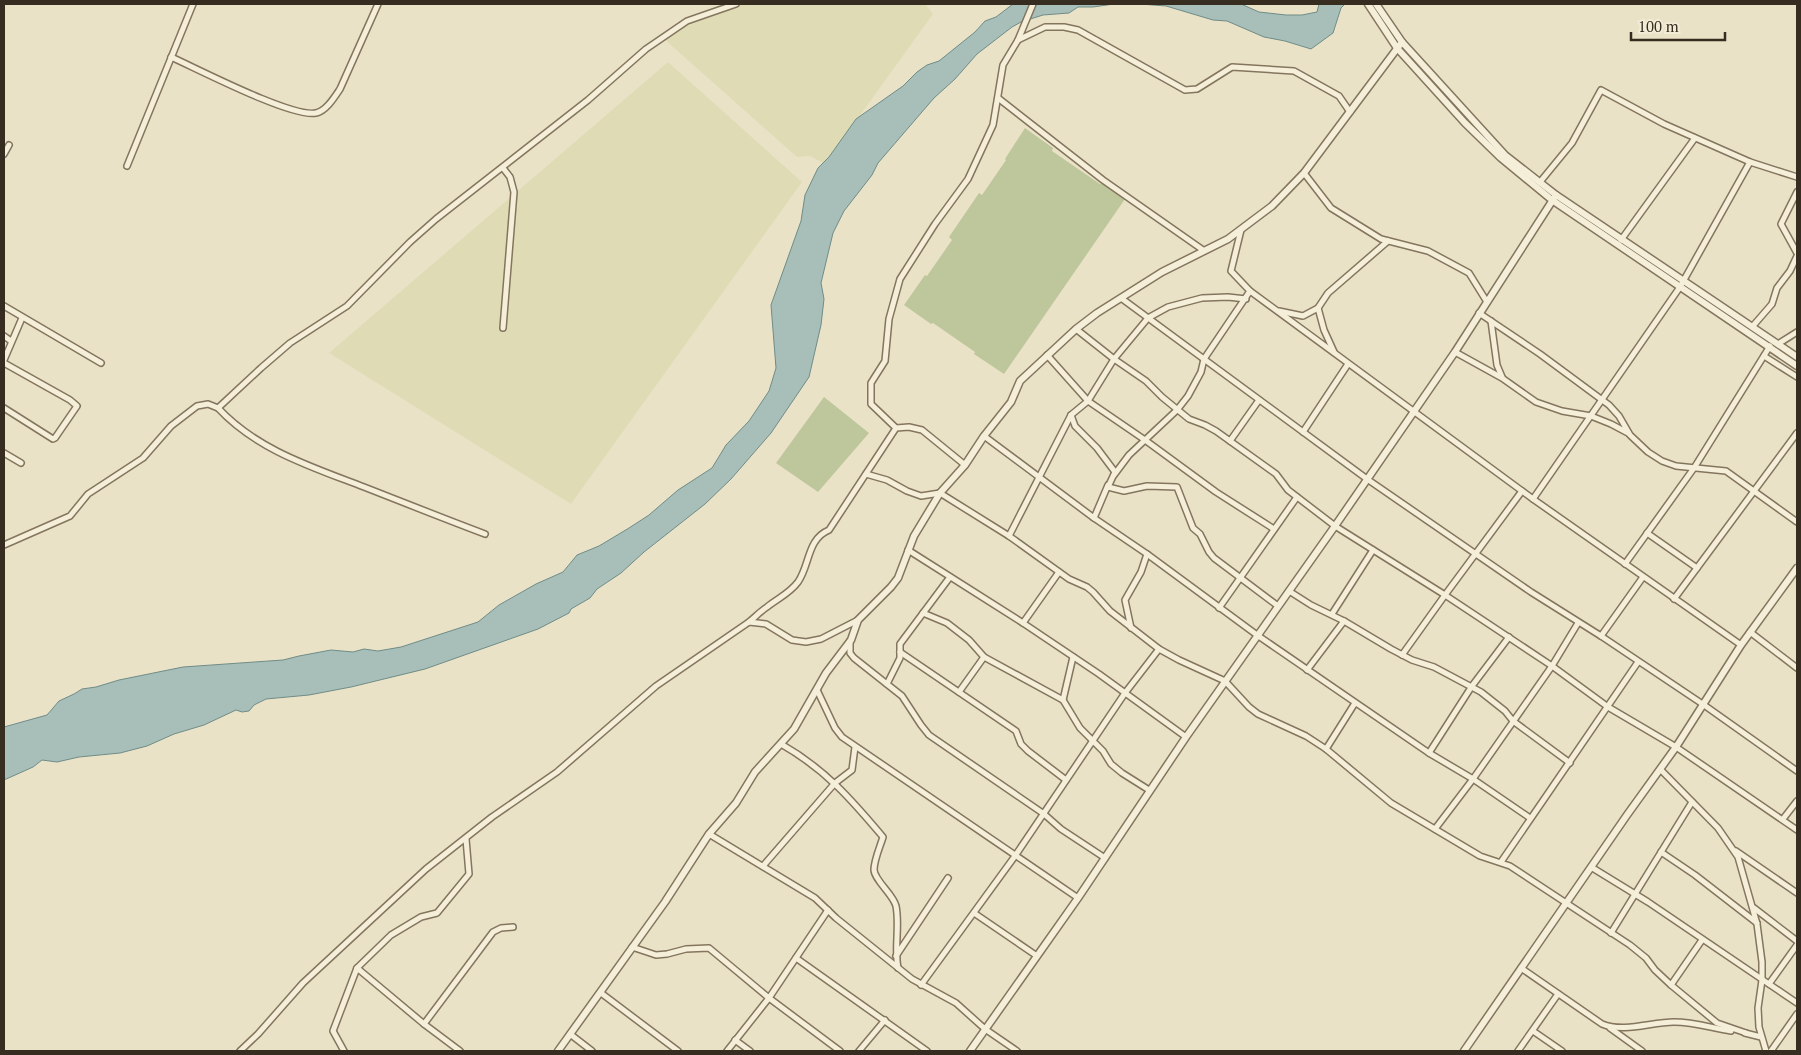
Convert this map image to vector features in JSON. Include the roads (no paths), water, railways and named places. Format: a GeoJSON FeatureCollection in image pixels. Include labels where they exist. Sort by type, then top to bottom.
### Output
{"type":"FeatureCollection","features":[{"type":"Feature","properties":{"kind":"street"},"geometry":{"type":"LineString","coordinates":[[126,166],[194,4]]}},
{"type":"Feature","properties":{"kind":"street"},"geometry":{"type":"LineString","coordinates":[[171,57],[277,105],[308,114],[317,113],[332,100],[340,89],[378,4]]}},
{"type":"Feature","properties":{"kind":"street"},"geometry":{"type":"LineString","coordinates":[[218,408],[260,368],[290,343],[347,306],[410,242],[436,219],[588,100],[646,49],[688,21],[736,4]]}},
{"type":"Feature","properties":{"kind":"street"},"geometry":{"type":"LineString","coordinates":[[965,465],[922,430],[910,427],[896,428],[871,404],[870,383],[885,361],[889,319],[900,279],[935,224],[968,178],[993,124],[1002,65],[1018,40],[1033,4]]}},
{"type":"Feature","properties":{"kind":"street"},"geometry":{"type":"LineString","coordinates":[[1368,4],[1399,45],[1465,123],[1495,153],[1554,198],[1682,284],[1797,357]]}},
{"type":"Feature","properties":{"kind":"street"},"geometry":{"type":"LineString","coordinates":[[1376,4],[1399,45],[1505,155],[1540,182],[1554,198],[1622,240],[1682,284],[1752,327],[1774,344],[1797,366]]}},
{"type":"Feature","properties":{"kind":"street"},"geometry":{"type":"LineString","coordinates":[[1018,40],[1045,28],[1064,27],[1078,30],[1185,90],[1197,89],[1232,67],[1294,71],[1339,96],[1350,112]]}},
{"type":"Feature","properties":{"kind":"street"},"geometry":{"type":"LineString","coordinates":[[749,622],[766,624],[792,640],[806,642],[821,639],[858,620],[892,587],[898,578],[914,536],[940,493],[965,465],[984,436],[1011,402],[1020,381],[1076,329],[1162,272],[1228,239],[1272,206],[1304,173],[1399,45]]}},
{"type":"Feature","properties":{"kind":"street"},"geometry":{"type":"LineString","coordinates":[[1540,182],[1572,143],[1601,90],[1664,124],[1695,138],[1750,162],[1797,177]]}},
{"type":"Feature","properties":{"kind":"street"},"geometry":{"type":"LineString","coordinates":[[998,98],[1103,180],[1203,250]]}},
{"type":"Feature","properties":{"kind":"street"},"geometry":{"type":"LineString","coordinates":[[1622,240],[1695,138]]}},
{"type":"Feature","properties":{"kind":"street"},"geometry":{"type":"LineString","coordinates":[[4,154],[9,146]]}},
{"type":"Feature","properties":{"kind":"street"},"geometry":{"type":"LineString","coordinates":[[1532,499],[1682,284],[1750,162]]}},
{"type":"Feature","properties":{"kind":"street"},"geometry":{"type":"LineString","coordinates":[[503,168],[510,177],[514,192],[503,328]]}},
{"type":"Feature","properties":{"kind":"street"},"geometry":{"type":"LineString","coordinates":[[1304,173],[1331,208],[1381,239],[1428,251],[1469,273],[1487,302]]}},
{"type":"Feature","properties":{"kind":"street"},"geometry":{"type":"LineString","coordinates":[[1752,327],[1772,304],[1777,288],[1790,271],[1797,254],[1781,224],[1797,192]]}},
{"type":"Feature","properties":{"kind":"street"},"geometry":{"type":"LineString","coordinates":[[970,1051],[1078,898],[1149,790],[1455,352],[1554,198]]}},
{"type":"Feature","properties":{"kind":"street"},"geometry":{"type":"LineString","coordinates":[[1241,230],[1231,271],[1250,291],[1522,492],[1741,645]]}},
{"type":"Feature","properties":{"kind":"street"},"geometry":{"type":"LineString","coordinates":[[1276,310],[1303,316],[1318,308],[1328,292],[1388,241]]}},
{"type":"Feature","properties":{"kind":"street"},"geometry":{"type":"LineString","coordinates":[[1250,291],[1204,359],[1194,388],[1177,410],[1129,455],[1115,472],[1108,487],[1124,491],[1147,486],[1177,487],[1194,528],[1200,534],[1214,558],[1278,606]]}},
{"type":"Feature","properties":{"kind":"street"},"geometry":{"type":"LineString","coordinates":[[1009,536],[1071,415],[1088,401],[1114,359],[1148,318],[1168,306],[1202,298],[1228,297],[1246,299]]}},
{"type":"Feature","properties":{"kind":"street"},"geometry":{"type":"LineString","coordinates":[[1121,298],[1367,479],[1578,623],[1601,636],[1704,705],[1797,771]]}},
{"type":"Feature","properties":{"kind":"street"},"geometry":{"type":"LineString","coordinates":[[4,306],[102,363]]}},
{"type":"Feature","properties":{"kind":"street"},"geometry":{"type":"LineString","coordinates":[[1318,308],[1324,330],[1334,354]]}},
{"type":"Feature","properties":{"kind":"street"},"geometry":{"type":"LineString","coordinates":[[1479,313],[1540,354],[1602,400],[1614,410],[1630,435]]}},
{"type":"Feature","properties":{"kind":"street"},"geometry":{"type":"LineString","coordinates":[[4,408],[52,439],[55,438],[77,406],[70,400],[4,362],[22,318]]}},
{"type":"Feature","properties":{"kind":"street"},"geometry":{"type":"LineString","coordinates":[[1491,322],[1497,365],[1502,378]]}},
{"type":"Feature","properties":{"kind":"street"},"geometry":{"type":"LineString","coordinates":[[1076,329],[1146,381],[1189,419],[1207,426],[1276,474],[1288,490],[1335,526],[1509,637],[1608,707],[1676,747],[1797,830]]}},
{"type":"Feature","properties":{"kind":"street"},"geometry":{"type":"LineString","coordinates":[[1625,564],[1694,468],[1764,356],[1774,344],[1797,332]]}},
{"type":"Feature","properties":{"kind":"street"},"geometry":{"type":"LineString","coordinates":[[4,336],[12,340]]}},
{"type":"Feature","properties":{"kind":"street"},"geometry":{"type":"LineString","coordinates":[[1455,352],[1502,378],[1536,402],[1562,411],[1591,416],[1611,424],[1630,435],[1648,452],[1662,461],[1676,466],[1726,471],[1797,522]]}},
{"type":"Feature","properties":{"kind":"street"},"geometry":{"type":"LineString","coordinates":[[1047,355],[1088,401],[1146,440],[1216,492],[1274,529]]}},
{"type":"Feature","properties":{"kind":"street"},"geometry":{"type":"LineString","coordinates":[[1764,356],[1797,377]]}},
{"type":"Feature","properties":{"kind":"street"},"geometry":{"type":"LineString","coordinates":[[1303,432],[1348,364]]}},
{"type":"Feature","properties":{"kind":"street"},"geometry":{"type":"LineString","coordinates":[[1230,441],[1259,400]]}},
{"type":"Feature","properties":{"kind":"street"},"geometry":{"type":"LineString","coordinates":[[4,545],[70,516],[88,494],[143,458],[171,426],[196,406],[208,404],[218,408],[248,435],[276,451],[309,466],[485,534]]}},
{"type":"Feature","properties":{"kind":"street"},"geometry":{"type":"LineString","coordinates":[[1071,415],[1075,426],[1097,448],[1115,472]]}},
{"type":"Feature","properties":{"kind":"street"},"geometry":{"type":"LineString","coordinates":[[240,1051],[258,1034],[303,983],[426,869],[492,817],[557,772],[656,686],[792,590],[804,572],[815,540],[823,532],[829,530],[896,428]]}},
{"type":"Feature","properties":{"kind":"street"},"geometry":{"type":"LineString","coordinates":[[1674,599],[1797,433]]}},
{"type":"Feature","properties":{"kind":"street"},"geometry":{"type":"LineString","coordinates":[[984,436],[1094,518],[1307,670],[1530,818]]}},
{"type":"Feature","properties":{"kind":"street"},"geometry":{"type":"LineString","coordinates":[[4,453],[21,463]]}},
{"type":"Feature","properties":{"kind":"street"},"geometry":{"type":"LineString","coordinates":[[1094,518],[1115,472]]}},
{"type":"Feature","properties":{"kind":"street"},"geometry":{"type":"LineString","coordinates":[[866,474],[887,480],[907,492],[921,496],[940,493],[1009,536],[1059,572],[1093,592],[1110,611],[1159,649],[1225,681],[1258,714],[1306,736],[1326,749],[1383,798],[1435,829],[1448,839],[1480,856],[1510,866],[1611,933],[1646,958],[1655,970],[1671,985],[1717,1023],[1761,1038]]}},
{"type":"Feature","properties":{"kind":"street"},"geometry":{"type":"LineString","coordinates":[[1402,656],[1522,492]]}},
{"type":"Feature","properties":{"kind":"street"},"geometry":{"type":"LineString","coordinates":[[1219,608],[1297,496]]}},
{"type":"Feature","properties":{"kind":"street"},"geometry":{"type":"LineString","coordinates":[[1647,533],[1697,568]]}},
{"type":"Feature","properties":{"kind":"street"},"geometry":{"type":"LineString","coordinates":[[908,550],[1022,622],[1186,737]]}},
{"type":"Feature","properties":{"kind":"street"},"geometry":{"type":"LineString","coordinates":[[1332,614],[1373,550]]}},
{"type":"Feature","properties":{"kind":"street"},"geometry":{"type":"LineString","coordinates":[[1132,628],[1125,600],[1141,572],[1147,554]]}},
{"type":"Feature","properties":{"kind":"street"},"geometry":{"type":"LineString","coordinates":[[1467,1050],[1627,814],[1676,747],[1741,645],[1797,568]]}},
{"type":"Feature","properties":{"kind":"street"},"geometry":{"type":"LineString","coordinates":[[1022,622],[1059,572]]}},
{"type":"Feature","properties":{"kind":"street"},"geometry":{"type":"LineString","coordinates":[[887,684],[900,658],[900,644],[950,577]]}},
{"type":"Feature","properties":{"kind":"street"},"geometry":{"type":"LineString","coordinates":[[1601,636],[1643,577]]}},
{"type":"Feature","properties":{"kind":"street"},"geometry":{"type":"LineString","coordinates":[[1289,591],[1311,605],[1344,620],[1402,656],[1434,667],[1472,686],[1506,711],[1513,721],[1570,763]]}},
{"type":"Feature","properties":{"kind":"street"},"geometry":{"type":"LineString","coordinates":[[923,613],[947,623],[968,640],[984,657],[1063,700],[1080,728],[1103,751],[1116,769],[1149,790]]}},
{"type":"Feature","properties":{"kind":"street"},"geometry":{"type":"LineString","coordinates":[[558,1051],[665,902],[708,834],[736,803],[755,772],[794,729],[831,665],[850,640],[858,620]]}},
{"type":"Feature","properties":{"kind":"street"},"geometry":{"type":"LineString","coordinates":[[1307,670],[1344,620]]}},
{"type":"Feature","properties":{"kind":"street"},"geometry":{"type":"LineString","coordinates":[[1435,829],[1473,779],[1552,666],[1578,623]]}},
{"type":"Feature","properties":{"kind":"street"},"geometry":{"type":"LineString","coordinates":[[1750,632],[1797,668]]}},
{"type":"Feature","properties":{"kind":"street"},"geometry":{"type":"LineString","coordinates":[[1429,752],[1472,686],[1509,637]]}},
{"type":"Feature","properties":{"kind":"street"},"geometry":{"type":"LineString","coordinates":[[850,640],[850,653],[854,658],[906,700],[921,726],[930,735],[1044,814],[1061,829],[1105,858]]}},
{"type":"Feature","properties":{"kind":"street"},"geometry":{"type":"LineString","coordinates":[[921,986],[1015,856],[1125,693],[1159,649]]}},
{"type":"Feature","properties":{"kind":"street"},"geometry":{"type":"LineString","coordinates":[[900,652],[1016,731],[1021,744],[1028,751],[1066,780]]}},
{"type":"Feature","properties":{"kind":"street"},"geometry":{"type":"LineString","coordinates":[[960,692],[984,657]]}},
{"type":"Feature","properties":{"kind":"street"},"geometry":{"type":"LineString","coordinates":[[1063,700],[1073,657]]}},
{"type":"Feature","properties":{"kind":"street"},"geometry":{"type":"LineString","coordinates":[[1502,862],[1530,818],[1570,763],[1638,662]]}},
{"type":"Feature","properties":{"kind":"street"},"geometry":{"type":"LineString","coordinates":[[817,690],[835,728],[842,737],[1078,898]]}},
{"type":"Feature","properties":{"kind":"street"},"geometry":{"type":"LineString","coordinates":[[1326,749],[1355,703]]}},
{"type":"Feature","properties":{"kind":"street"},"geometry":{"type":"LineString","coordinates":[[781,744],[802,756],[835,783],[883,837],[874,869],[875,875],[896,906],[896,956],[898,968]]}},
{"type":"Feature","properties":{"kind":"street"},"geometry":{"type":"LineString","coordinates":[[763,866],[835,783],[852,770],[855,747]]}},
{"type":"Feature","properties":{"kind":"street"},"geometry":{"type":"LineString","coordinates":[[1660,770],[1718,828],[1736,851],[1797,893]]}},
{"type":"Feature","properties":{"kind":"street"},"geometry":{"type":"LineString","coordinates":[[1783,819],[1797,801]]}},
{"type":"Feature","properties":{"kind":"street"},"geometry":{"type":"LineString","coordinates":[[1611,933],[1692,802]]}},
{"type":"Feature","properties":{"kind":"street"},"geometry":{"type":"LineString","coordinates":[[708,834],[816,898],[921,986],[956,1003],[985,1029],[1017,1051]]}},
{"type":"Feature","properties":{"kind":"street"},"geometry":{"type":"LineString","coordinates":[[344,1051],[333,1030],[357,968],[390,935],[421,917],[438,913],[469,874],[466,839]]}},
{"type":"Feature","properties":{"kind":"street"},"geometry":{"type":"LineString","coordinates":[[1736,851],[1754,908],[1757,924],[1762,962],[1762,980],[1758,1008],[1761,1038],[1766,1051]]}},
{"type":"Feature","properties":{"kind":"street"},"geometry":{"type":"LineString","coordinates":[[1661,852],[1695,875],[1757,924]]}},
{"type":"Feature","properties":{"kind":"street"},"geometry":{"type":"LineString","coordinates":[[1591,867],[1635,894],[1797,1003]]}},
{"type":"Feature","properties":{"kind":"street"},"geometry":{"type":"LineString","coordinates":[[896,956],[948,878]]}},
{"type":"Feature","properties":{"kind":"street"},"geometry":{"type":"LineString","coordinates":[[1754,908],[1797,941]]}},
{"type":"Feature","properties":{"kind":"street"},"geometry":{"type":"LineString","coordinates":[[727,1051],[769,998],[828,910]]}},
{"type":"Feature","properties":{"kind":"street"},"geometry":{"type":"LineString","coordinates":[[974,913],[1036,956]]}},
{"type":"Feature","properties":{"kind":"street"},"geometry":{"type":"LineString","coordinates":[[424,1024],[493,932],[501,928],[513,927]]}},
{"type":"Feature","properties":{"kind":"street"},"geometry":{"type":"LineString","coordinates":[[1671,985],[1702,940]]}},
{"type":"Feature","properties":{"kind":"street"},"geometry":{"type":"LineString","coordinates":[[1769,984],[1797,945]]}},
{"type":"Feature","properties":{"kind":"street"},"geometry":{"type":"LineString","coordinates":[[632,947],[656,956],[686,949],[709,948],[836,1050]]}},
{"type":"Feature","properties":{"kind":"street"},"geometry":{"type":"LineString","coordinates":[[796,958],[927,1051]]}},
{"type":"Feature","properties":{"kind":"street"},"geometry":{"type":"LineString","coordinates":[[357,968],[424,1024],[460,1051]]}},
{"type":"Feature","properties":{"kind":"street"},"geometry":{"type":"LineString","coordinates":[[1521,968],[1642,1051]]}},
{"type":"Feature","properties":{"kind":"street"},"geometry":{"type":"LineString","coordinates":[[601,993],[678,1051]]}},
{"type":"Feature","properties":{"kind":"street"},"geometry":{"type":"LineString","coordinates":[[1518,1051],[1558,994]]}},
{"type":"Feature","properties":{"kind":"street"},"geometry":{"type":"LineString","coordinates":[[1771,1051],[1797,1014]]}},
{"type":"Feature","properties":{"kind":"street"},"geometry":{"type":"LineString","coordinates":[[858,1051],[885,1020]]}},
{"type":"Feature","properties":{"kind":"street"},"geometry":{"type":"LineString","coordinates":[[1609,1027],[1672,1022],[1693,1023],[1746,1033]]}},
{"type":"Feature","properties":{"kind":"street"},"geometry":{"type":"LineString","coordinates":[[1533,1031],[1562,1051]]}},
{"type":"Feature","properties":{"kind":"street"},"geometry":{"type":"LineString","coordinates":[[570,1034],[592,1051]]}},
{"type":"Feature","properties":{"kind":"street"},"geometry":{"type":"LineString","coordinates":[[735,1040],[750,1051]]}},
{"type":"Feature","properties":{"kind":"water"},"geometry":{"type":"Polygon","coordinates":[[[1013,4],[1114,4],[1078,7],[1069,13],[1043,15],[1021,22],[977,54],[955,79],[934,98],[878,163],[872,175],[844,211],[833,233],[821,283],[824,299],[821,325],[809,377],[771,433],[731,479],[705,504],[644,552],[621,573],[597,589],[590,598],[571,609],[569,613],[538,629],[425,669],[309,695],[266,699],[254,705],[249,711],[242,712],[236,710],[204,725],[174,734],[147,746],[120,753],[79,757],[57,762],[42,760],[33,767],[4,780],[4,727],[47,715],[59,701],[82,689],[183,667],[283,660],[331,650],[353,652],[364,649],[378,651],[401,647],[478,622],[499,605],[536,584],[563,572],[577,555],[599,546],[629,528],[649,515],[678,490],[712,468],[726,445],[749,421],[769,391],[776,368],[771,305],[801,221],[805,195],[818,168],[829,157],[856,119],[903,86],[927,65],[939,61],[975,32],[985,21],[996,17],[1013,4]]]}},
{"type":"Feature","properties":{"kind":"water"},"geometry":{"type":"Polygon","coordinates":[[[1140,4],[1241,4],[1259,12],[1302,15],[1317,12],[1319,4],[1345,4],[1341,8],[1333,33],[1311,49],[1264,37],[1227,21],[1213,20],[1166,6],[1140,4]]]}}]}
